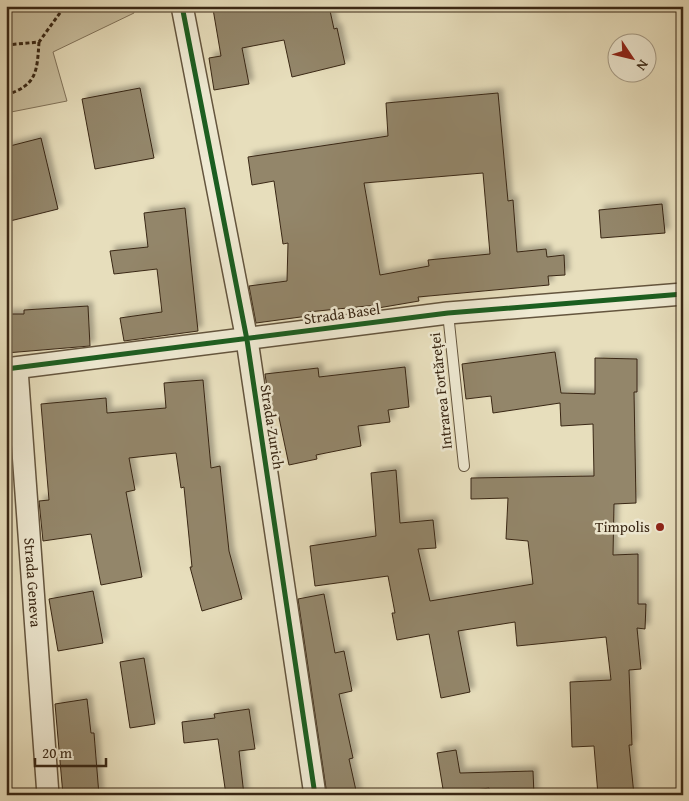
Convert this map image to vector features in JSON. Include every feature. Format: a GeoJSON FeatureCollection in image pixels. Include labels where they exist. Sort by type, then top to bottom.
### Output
{"type":"FeatureCollection","features":[{"type":"Feature","properties":{"kind":"street","name":"Strada Zurich"},"geometry":{"type":"LineString","coordinates":[[182,6],[246,340],[315,795]]}},
{"type":"Feature","properties":{"kind":"street","name":"Strada Basel"},"geometry":{"type":"LineString","coordinates":[[12,369],[246,340],[448,312],[683,294]]}},
{"type":"Feature","properties":{"kind":"street","name":"Strada Geneva"},"geometry":{"type":"LineString","coordinates":[[12,369],[48,795]]}},
{"type":"Feature","properties":{"kind":"lane","name":"Intrarea Fortăreței"},"geometry":{"type":"LineString","coordinates":[[448,312],[464,466]]}},
{"type":"Feature","properties":{"kind":"path"},"geometry":{"type":"LineString","coordinates":[[6,95],[22,90],[37,71],[39,42],[65,6]]}},
{"type":"Feature","properties":{"kind":"path"},"geometry":{"type":"LineString","coordinates":[[6,45],[39,42]]}},
{"type":"Feature","properties":{"kind":"shaded area"},"geometry":{"type":"Polygon","coordinates":[[[6,6],[133,6],[134,13],[53,52],[67,101],[6,113],[6,6]]]}},
{"type":"Feature","properties":{"kind":"building"},"geometry":{"type":"Polygon","coordinates":[[[226,6],[329,6],[334,29],[337,28],[345,64],[292,77],[284,40],[242,48],[249,84],[214,90],[209,58],[221,56],[213,9],[226,6]]]}},
{"type":"Feature","properties":{"kind":"building"},"geometry":{"type":"Polygon","coordinates":[[[140,88],[154,158],[95,169],[82,99],[140,88]]]}},
{"type":"Feature","properties":{"kind":"building"},"geometry":{"type":"Polygon","coordinates":[[[498,93],[508,201],[513,200],[517,252],[546,249],[547,257],[564,255],[565,275],[548,276],[549,285],[418,297],[419,301],[378,308],[377,305],[308,312],[308,316],[256,323],[249,286],[287,281],[288,243],[283,244],[274,181],[252,185],[248,157],[388,136],[386,103],[498,93]],[[483,173],[364,183],[380,275],[429,266],[428,260],[490,254],[483,173]]]}},
{"type":"Feature","properties":{"kind":"building"},"geometry":{"type":"Polygon","coordinates":[[[41,138],[58,209],[6,222],[6,147],[41,138]]]}},
{"type":"Feature","properties":{"kind":"building"},"geometry":{"type":"Polygon","coordinates":[[[662,204],[665,233],[601,238],[599,210],[662,204]]]}},
{"type":"Feature","properties":{"kind":"building"},"geometry":{"type":"Polygon","coordinates":[[[185,208],[198,331],[124,341],[120,318],[162,312],[157,269],[114,274],[110,251],[148,247],[144,213],[185,208]]]}},
{"type":"Feature","properties":{"kind":"building"},"geometry":{"type":"Polygon","coordinates":[[[88,306],[90,346],[6,353],[6,314],[24,314],[24,310],[88,306]]]}},
{"type":"Feature","properties":{"kind":"building"},"geometry":{"type":"Polygon","coordinates":[[[555,352],[561,393],[595,394],[595,358],[637,359],[637,392],[634,392],[636,503],[614,504],[613,555],[638,554],[638,604],[646,604],[645,629],[637,628],[641,669],[629,670],[632,745],[629,745],[634,795],[598,795],[594,746],[572,747],[570,682],[611,680],[606,637],[517,646],[515,622],[458,631],[470,692],[441,698],[429,634],[397,640],[392,613],[395,613],[388,576],[315,586],[310,546],[376,536],[371,473],[396,470],[400,523],[433,520],[436,548],[418,549],[430,601],[533,584],[528,541],[506,539],[508,498],[471,499],[471,478],[594,476],[593,424],[561,426],[560,403],[493,413],[491,396],[466,399],[462,364],[555,352]]]}},
{"type":"Feature","properties":{"kind":"building"},"geometry":{"type":"Polygon","coordinates":[[[405,367],[409,407],[388,410],[390,422],[358,426],[361,446],[316,455],[317,459],[289,465],[278,413],[271,414],[265,374],[318,368],[319,377],[405,367]]]}},
{"type":"Feature","properties":{"kind":"building"},"geometry":{"type":"Polygon","coordinates":[[[203,380],[211,468],[220,466],[229,551],[242,599],[202,611],[190,567],[192,567],[184,487],[181,488],[176,453],[129,458],[135,490],[126,492],[142,577],[101,585],[91,534],[43,541],[39,501],[49,500],[41,404],[106,398],[107,413],[166,408],[164,383],[203,380]]]}},
{"type":"Feature","properties":{"kind":"building"},"geometry":{"type":"Polygon","coordinates":[[[93,591],[103,643],[58,651],[49,599],[93,591]]]}},
{"type":"Feature","properties":{"kind":"building"},"geometry":{"type":"Polygon","coordinates":[[[324,594],[335,653],[344,651],[352,691],[339,694],[353,758],[349,759],[357,795],[327,795],[298,599],[324,594]]]}},
{"type":"Feature","properties":{"kind":"building"},"geometry":{"type":"Polygon","coordinates":[[[144,658],[155,724],[130,728],[120,662],[144,658]]]}},
{"type":"Feature","properties":{"kind":"building"},"geometry":{"type":"Polygon","coordinates":[[[87,699],[91,733],[94,733],[99,795],[63,795],[55,704],[87,699]]]}},
{"type":"Feature","properties":{"kind":"building"},"geometry":{"type":"Polygon","coordinates":[[[249,709],[255,749],[239,751],[244,795],[226,795],[218,739],[184,743],[182,722],[215,718],[214,714],[249,709]]]}},
{"type":"Feature","properties":{"kind":"building"},"geometry":{"type":"Polygon","coordinates":[[[456,750],[460,773],[533,771],[534,795],[489,795],[489,788],[444,795],[437,753],[456,750]]]}},
{"type":"Feature","properties":{"kind":"cycle path"},"geometry":{"type":"LineString","coordinates":[[182,6],[247,340],[315,795]]}},
{"type":"Feature","properties":{"kind":"cycle path"},"geometry":{"type":"LineString","coordinates":[[6,369],[448,313],[683,294]]}},
{"type":"Feature","properties":{"kind":"place","name":"Timpolis"},"geometry":{"type":"Point","coordinates":[660,527]}}]}
